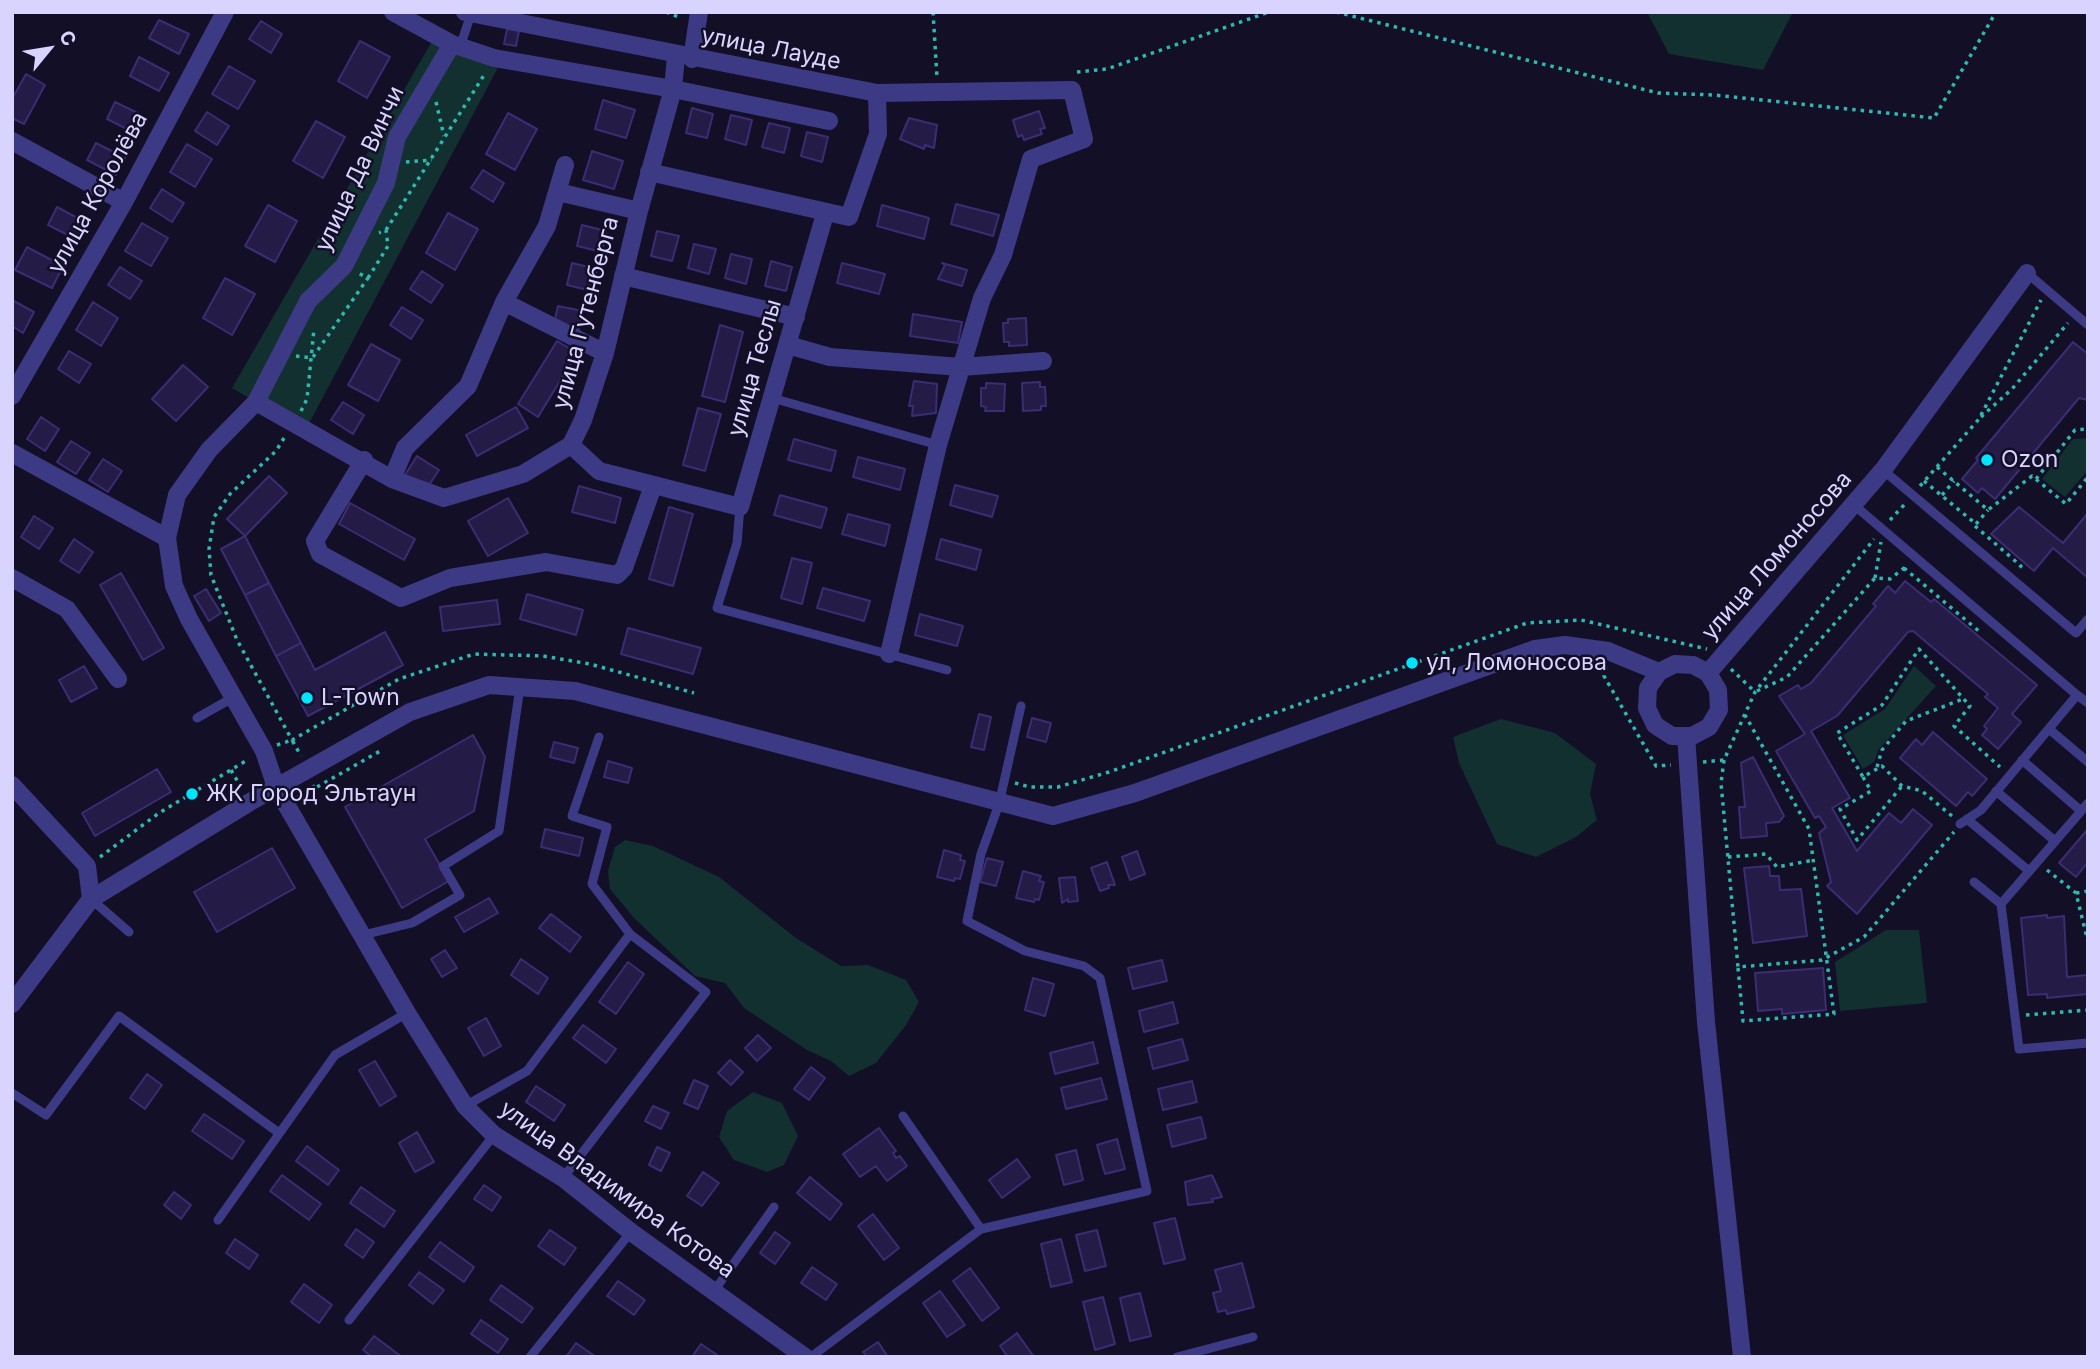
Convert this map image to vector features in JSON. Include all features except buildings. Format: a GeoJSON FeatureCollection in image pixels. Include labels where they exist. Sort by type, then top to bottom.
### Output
{"type":"FeatureCollection","features":[{"type":"Feature","properties":{"kind":"street","name":"улица Королёва"},"geometry":{"type":"LineString","coordinates":[[12,396],[124,202],[225,12]]}},
{"type":"Feature","properties":{"kind":"street"},"geometry":{"type":"LineString","coordinates":[[393,12],[456,46],[494,58],[673,89],[829,121]]}},
{"type":"Feature","properties":{"kind":"street","name":"улица Гутенберга"},"geometry":{"type":"LineString","coordinates":[[256,402],[364,460],[392,479],[444,498],[523,474],[571,445],[583,421],[605,353],[649,172],[699,12]]}},
{"type":"Feature","properties":{"kind":"street","name":"улица Лауде"},"geometry":{"type":"LineString","coordinates":[[468,13],[877,93],[1070,81]]}},
{"type":"Feature","properties":{"kind":"street","name":"улица Да Винчи"},"geometry":{"type":"LineString","coordinates":[[276,787],[264,751],[174,586],[167,538],[177,495],[209,450],[256,402],[309,301],[344,265],[386,183],[397,136],[430,80],[456,46]]}},
{"type":"Feature","properties":{"kind":"street"},"geometry":{"type":"LineString","coordinates":[[888,654],[938,445],[982,298],[1003,255],[1031,159],[1084,139],[1070,81]]}},
{"type":"Feature","properties":{"kind":"street"},"geometry":{"type":"LineString","coordinates":[[649,172],[849,218],[878,134],[877,93]]}},
{"type":"Feature","properties":{"kind":"street"},"geometry":{"type":"LineString","coordinates":[[12,141],[124,202]]}},
{"type":"Feature","properties":{"kind":"street"},"geometry":{"type":"LineString","coordinates":[[392,479],[405,447],[468,386],[504,302],[547,226],[565,164]]}},
{"type":"Feature","properties":{"kind":"street"},"geometry":{"type":"LineString","coordinates":[[558,192],[639,211]]}},
{"type":"Feature","properties":{"kind":"street","name":"улица Теслы"},"geometry":{"type":"LineString","coordinates":[[740,507],[825,214]]}},
{"type":"Feature","properties":{"kind":"street","name":"улица Ломоносова"},"geometry":{"type":"LineString","coordinates":[[1708,673],[1883,470],[2027,273]]}},
{"type":"Feature","properties":{"kind":"street"},"geometry":{"type":"LineString","coordinates":[[623,276],[796,317]]}},
{"type":"Feature","properties":{"kind":"street"},"geometry":{"type":"LineString","coordinates":[[504,302],[605,353]]}},
{"type":"Feature","properties":{"kind":"street"},"geometry":{"type":"LineString","coordinates":[[788,345],[830,357],[961,367],[1043,361]]}},
{"type":"Feature","properties":{"kind":"street"},"geometry":{"type":"LineString","coordinates":[[571,445],[599,471],[740,507]]}},
{"type":"Feature","properties":{"kind":"street"},"geometry":{"type":"LineString","coordinates":[[12,453],[167,538]]}},
{"type":"Feature","properties":{"kind":"street"},"geometry":{"type":"LineString","coordinates":[[364,460],[315,541],[320,554],[401,598],[450,578],[546,562],[617,575],[624,568],[653,486]]}},
{"type":"Feature","properties":{"kind":"street"},"geometry":{"type":"LineString","coordinates":[[12,578],[67,609],[118,679]]}},
{"type":"Feature","properties":{"kind":"street"},"geometry":{"type":"LineString","coordinates":[[12,1004],[91,899],[276,787],[410,712],[489,685],[575,691],[1053,816],[1099,805],[1535,649],[1565,645],[1608,651],[1659,672]]}},
{"type":"Feature","properties":{"kind":"street"},"geometry":{"type":"LineString","coordinates":[[1675,664],[1684,664],[1693,665],[1708,673],[1718,690],[1719,710],[1709,727],[1686,736],[1672,736],[1656,726],[1647,708],[1648,688],[1659,672],[1675,664]]}},
{"type":"Feature","properties":{"kind":"street"},"geometry":{"type":"LineString","coordinates":[[1686,736],[1706,1022],[1742,1357]]}},
{"type":"Feature","properties":{"kind":"street"},"geometry":{"type":"LineString","coordinates":[[12,785],[87,866],[91,899]]}},
{"type":"Feature","properties":{"kind":"street","name":"улица Владимира Котова"},"geometry":{"type":"LineString","coordinates":[[276,787],[407,1013],[465,1107],[494,1135],[563,1178],[631,1232],[805,1357]]}},
{"type":"Feature","properties":{"kind":"lane","name":"улица Да Винчи"},"geometry":{"type":"LineString","coordinates":[[456,46],[468,13]]}},
{"type":"Feature","properties":{"kind":"lane"},"geometry":{"type":"LineString","coordinates":[[2027,273],[2088,325]]}},
{"type":"Feature","properties":{"kind":"lane"},"geometry":{"type":"LineString","coordinates":[[772,398],[938,445]]}},
{"type":"Feature","properties":{"kind":"lane"},"geometry":{"type":"LineString","coordinates":[[1883,470],[2076,633],[2088,619]]}},
{"type":"Feature","properties":{"kind":"lane"},"geometry":{"type":"LineString","coordinates":[[1854,505],[2088,703]]}},
{"type":"Feature","properties":{"kind":"lane"},"geometry":{"type":"LineString","coordinates":[[740,507],[737,543],[717,608],[947,670]]}},
{"type":"Feature","properties":{"kind":"lane"},"geometry":{"type":"LineString","coordinates":[[363,935],[412,923],[460,895],[443,866],[499,831],[520,687]]}},
{"type":"Feature","properties":{"kind":"lane"},"geometry":{"type":"LineString","coordinates":[[2029,871],[1963,821],[1981,810],[2077,695]]}},
{"type":"Feature","properties":{"kind":"lane"},"geometry":{"type":"LineString","coordinates":[[197,718],[234,697]]}},
{"type":"Feature","properties":{"kind":"lane"},"geometry":{"type":"LineString","coordinates":[[811,1357],[981,1229],[1147,1191],[1100,978],[1084,967],[1026,951],[967,921],[981,854],[999,804],[1021,706]]}},
{"type":"Feature","properties":{"kind":"lane"},"geometry":{"type":"LineString","coordinates":[[2049,729],[2088,762]]}},
{"type":"Feature","properties":{"kind":"lane"},"geometry":{"type":"LineString","coordinates":[[563,1178],[706,992],[630,934],[592,884],[607,827],[572,816],[599,737]]}},
{"type":"Feature","properties":{"kind":"lane"},"geometry":{"type":"LineString","coordinates":[[2001,904],[2084,806],[2022,760]]}},
{"type":"Feature","properties":{"kind":"lane"},"geometry":{"type":"LineString","coordinates":[[1996,792],[2055,841]]}},
{"type":"Feature","properties":{"kind":"lane"},"geometry":{"type":"LineString","coordinates":[[1974,882],[2001,904],[2019,1049],[2088,1043]]}},
{"type":"Feature","properties":{"kind":"lane"},"geometry":{"type":"LineString","coordinates":[[91,899],[129,932]]}},
{"type":"Feature","properties":{"kind":"lane"},"geometry":{"type":"LineString","coordinates":[[465,1107],[527,1071],[630,934]]}},
{"type":"Feature","properties":{"kind":"lane"},"geometry":{"type":"LineString","coordinates":[[218,1220],[335,1055],[407,1013]]}},
{"type":"Feature","properties":{"kind":"lane"},"geometry":{"type":"LineString","coordinates":[[12,1093],[46,1115],[119,1016],[279,1133]]}},
{"type":"Feature","properties":{"kind":"lane"},"geometry":{"type":"LineString","coordinates":[[903,1116],[981,1229]]}},
{"type":"Feature","properties":{"kind":"lane"},"geometry":{"type":"LineString","coordinates":[[349,1320],[494,1135]]}},
{"type":"Feature","properties":{"kind":"lane"},"geometry":{"type":"LineString","coordinates":[[714,1291],[774,1207]]}},
{"type":"Feature","properties":{"kind":"lane"},"geometry":{"type":"LineString","coordinates":[[530,1357],[631,1232]]}},
{"type":"Feature","properties":{"kind":"lane"},"geometry":{"type":"LineString","coordinates":[[1177,1357],[1253,1337]]}},
{"type":"Feature","properties":{"kind":"path"},"geometry":{"type":"LineString","coordinates":[[933,12],[937,85]]}},
{"type":"Feature","properties":{"kind":"path"},"geometry":{"type":"LineString","coordinates":[[1070,81],[1269,12]]}},
{"type":"Feature","properties":{"kind":"path"},"geometry":{"type":"LineString","coordinates":[[1336,12],[1658,93],[1714,94],[1934,118],[1996,12]]}},
{"type":"Feature","properties":{"kind":"path"},"geometry":{"type":"LineString","coordinates":[[355,244],[386,230],[494,58]]}},
{"type":"Feature","properties":{"kind":"path"},"geometry":{"type":"LineString","coordinates":[[430,80],[445,138]]}},
{"type":"Feature","properties":{"kind":"path"},"geometry":{"type":"LineString","coordinates":[[391,163],[432,160]]}},
{"type":"Feature","properties":{"kind":"path"},"geometry":{"type":"LineString","coordinates":[[292,740],[237,640],[211,575],[209,549],[214,517],[230,494],[276,451],[295,423],[307,399],[312,358],[388,246],[386,230]]}},
{"type":"Feature","properties":{"kind":"path"},"geometry":{"type":"LineString","coordinates":[[344,265],[368,278]]}},
{"type":"Feature","properties":{"kind":"path"},"geometry":{"type":"LineString","coordinates":[[1979,419],[2014,348],[2047,290]]}},
{"type":"Feature","properties":{"kind":"path"},"geometry":{"type":"LineString","coordinates":[[1883,529],[1875,578],[1787,677],[1755,692],[1883,529],[1979,419],[2012,388],[2075,314]]}},
{"type":"Feature","properties":{"kind":"path"},"geometry":{"type":"LineString","coordinates":[[2036,479],[2075,429],[2088,429]]}},
{"type":"Feature","properties":{"kind":"path"},"geometry":{"type":"LineString","coordinates":[[1937,467],[1988,510]]}},
{"type":"Feature","properties":{"kind":"path"},"geometry":{"type":"LineString","coordinates":[[1964,539],[1988,510],[2032,476],[2066,504],[2088,477]]}},
{"type":"Feature","properties":{"kind":"path"},"geometry":{"type":"LineString","coordinates":[[1924,481],[1976,524]]}},
{"type":"Feature","properties":{"kind":"path"},"geometry":{"type":"LineString","coordinates":[[1929,510],[1954,481]]}},
{"type":"Feature","properties":{"kind":"path"},"geometry":{"type":"LineString","coordinates":[[1875,578],[1890,579],[1918,558]]}},
{"type":"Feature","properties":{"kind":"path"},"geometry":{"type":"LineString","coordinates":[[1902,786],[1857,840],[1840,810],[1871,791],[1838,733],[1882,705],[1919,649],[1970,706],[1954,726],[2010,775]]}},
{"type":"Feature","properties":{"kind":"path"},"geometry":{"type":"LineString","coordinates":[[87,866],[159,813],[264,751],[292,740],[399,679],[474,654],[543,656],[578,662],[694,693]]}},
{"type":"Feature","properties":{"kind":"path"},"geometry":{"type":"LineString","coordinates":[[1876,769],[1882,750],[1906,720],[1963,699]]}},
{"type":"Feature","properties":{"kind":"path"},"geometry":{"type":"LineString","coordinates":[[1724,760],[1721,783],[1743,1021],[1835,1014],[1809,829],[1745,715]]}},
{"type":"Feature","properties":{"kind":"path"},"geometry":{"type":"LineString","coordinates":[[317,787],[390,745]]}},
{"type":"Feature","properties":{"kind":"path"},"geometry":{"type":"LineString","coordinates":[[1738,967],[1822,960],[1864,937],[1963,821],[1922,791],[1902,786],[1882,766],[1863,776]]}},
{"type":"Feature","properties":{"kind":"path"},"geometry":{"type":"LineString","coordinates":[[1728,857],[1766,854],[1777,867],[1814,860]]}},
{"type":"Feature","properties":{"kind":"path"},"geometry":{"type":"LineString","coordinates":[[2037,862],[2076,893],[2088,942]]}},
{"type":"Feature","properties":{"kind":"path"},"geometry":{"type":"LineString","coordinates":[[2076,893],[2088,891]]}},
{"type":"Feature","properties":{"kind":"path"},"geometry":{"type":"LineString","coordinates":[[2024,1002],[2025,1015],[2088,1010]]}},
{"type":"Feature","properties":{"kind":"green space"},"geometry":{"type":"Polygon","coordinates":[[[1647,12],[1793,12],[1763,70],[1669,54],[1647,12]]]}},
{"type":"Feature","properties":{"kind":"green space"},"geometry":{"type":"Polygon","coordinates":[[[435,36],[502,60],[305,431],[232,388],[435,36]]]}},
{"type":"Feature","properties":{"kind":"green space"},"geometry":{"type":"Polygon","coordinates":[[[2088,438],[2088,470],[2065,497],[2042,479],[2073,439],[2088,438]]]}},
{"type":"Feature","properties":{"kind":"green space"},"geometry":{"type":"Polygon","coordinates":[[[1914,666],[1936,686],[1879,749],[1874,762],[1863,769],[1843,735],[1885,709],[1914,666]]]}},
{"type":"Feature","properties":{"kind":"green space"},"geometry":{"type":"Polygon","coordinates":[[[1501,719],[1555,733],[1596,764],[1590,794],[1597,820],[1576,837],[1536,857],[1497,844],[1459,763],[1453,737],[1501,719]]]}},
{"type":"Feature","properties":{"kind":"green space"},"geometry":{"type":"Polygon","coordinates":[[[625,840],[653,846],[719,877],[796,938],[841,966],[868,965],[906,980],[919,1002],[906,1025],[876,1063],[849,1076],[831,1061],[807,1050],[744,1008],[725,983],[695,976],[634,918],[610,889],[608,871],[615,847],[625,840]]]}},
{"type":"Feature","properties":{"kind":"green space"},"geometry":{"type":"Polygon","coordinates":[[[1886,930],[1919,930],[1927,1003],[1840,1011],[1835,962],[1886,930]]]}},
{"type":"Feature","properties":{"kind":"green space"},"geometry":{"type":"Polygon","coordinates":[[[753,1092],[782,1103],[798,1136],[784,1165],[767,1172],[734,1160],[719,1137],[727,1111],[753,1092]]]}},
{"type":"Feature","properties":{"kind":"place","name":"Ozon"},"geometry":{"type":"Point","coordinates":[1987,460]}},
{"type":"Feature","properties":{"kind":"place","name":"ул, Ломоносова"},"geometry":{"type":"Point","coordinates":[1412,663]}},
{"type":"Feature","properties":{"kind":"place","name":"L-Town"},"geometry":{"type":"Point","coordinates":[307,698]}},
{"type":"Feature","properties":{"kind":"place","name":"ЖК Город Эльтаун"},"geometry":{"type":"Point","coordinates":[192,794]}}]}
